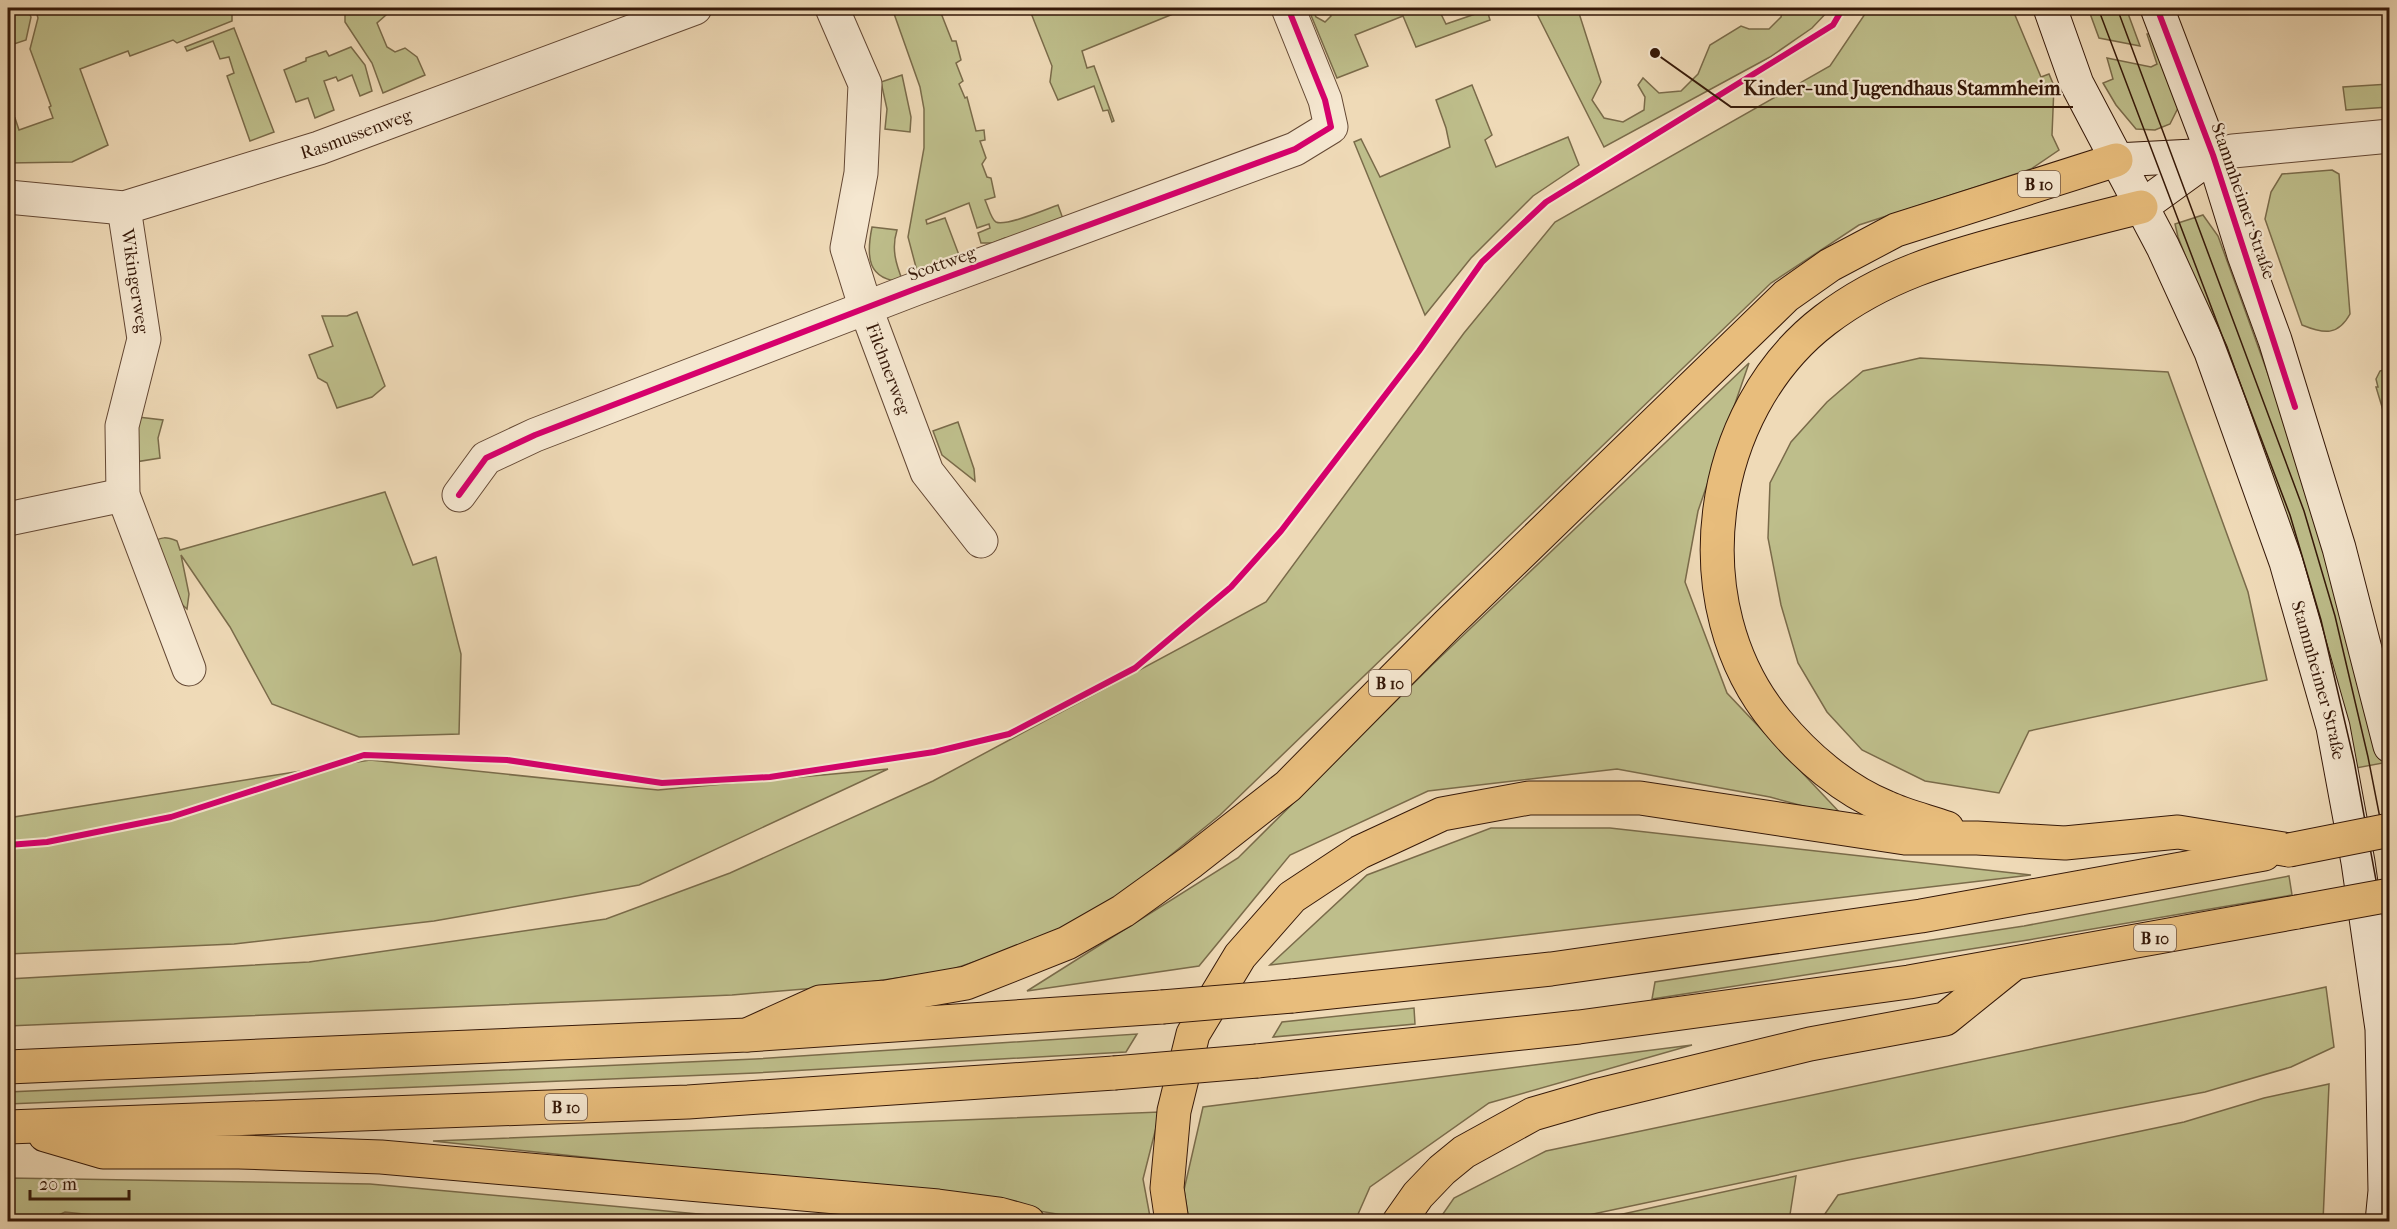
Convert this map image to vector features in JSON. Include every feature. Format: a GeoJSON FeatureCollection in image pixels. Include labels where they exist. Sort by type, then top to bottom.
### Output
{"type":"FeatureCollection","features":[{"type":"Feature","properties":{"kind":"highway","name":"B 10"},"geometry":{"type":"LineString","coordinates":[[747,1035],[820,1002],[886,997],[966,983],[1067,943],[1123,911],[1191,862],[1288,786],[1448,624],[1786,296],[1830,265],[1896,230],[2116,160]]}},
{"type":"Feature","properties":{"kind":"highway"},"geometry":{"type":"LineString","coordinates":[[1977,838],[1884,807],[1857,792],[1799,747],[1760,699],[1732,641],[1720,584],[1718,525],[1727,467],[1738,435],[1765,385],[1783,361],[1805,338],[1852,301],[1899,276],[1967,252],[2141,207]]}},
{"type":"Feature","properties":{"kind":"highway"},"geometry":{"type":"LineString","coordinates":[[1172,1221],[1167,1188],[1174,1111],[1193,1034],[1240,956],[1292,897],[1360,852],[1442,814],[1529,798],[1640,798],[1905,838],[1977,838],[2065,843],[2178,832],[2289,850]]}},
{"type":"Feature","properties":{"kind":"highway","name":"B 10"},"geometry":{"type":"LineString","coordinates":[[8,1067],[747,1035],[1292,996],[1551,969],[1909,918],[2390,830]]}},
{"type":"Feature","properties":{"kind":"highway","name":"B 10"},"geometry":{"type":"LineString","coordinates":[[13,1127],[688,1102],[1257,1061],[1579,1027],[1909,982],[2390,895]]}},
{"type":"Feature","properties":{"kind":"highway","name":"B 10"},"geometry":{"type":"LineString","coordinates":[[1399,1221],[1418,1195],[1442,1170],[1464,1152],[1533,1114],[1810,1044],[1945,1019],[2013,964]]}},
{"type":"Feature","properties":{"kind":"highway"},"geometry":{"type":"LineString","coordinates":[[13,1127],[103,1152],[239,1152],[381,1157],[938,1206],[999,1214],[1028,1221]]}},
{"type":"Feature","properties":{"kind":"street","name":"Rasmussenweg"},"geometry":{"type":"LineString","coordinates":[[8,197],[124,208],[319,148],[695,8]]}},
{"type":"Feature","properties":{"kind":"street","name":"Filchnerweg"},"geometry":{"type":"LineString","coordinates":[[832,8],[865,84],[861,173],[847,248],[866,309],[927,472],[981,541]]}},
{"type":"Feature","properties":{"kind":"street","name":"Scottweg"},"geometry":{"type":"LineString","coordinates":[[459,495],[486,458],[525,440],[866,309],[1295,149],[1331,127],[1325,100],[1288,8]]}},
{"type":"Feature","properties":{"kind":"street","name":"Stammheimer Straße"},"geometry":{"type":"LineString","coordinates":[[2050,8],[2077,84],[2163,247],[2211,352],[2286,562],[2333,727],[2358,862],[2382,1029],[2385,1191],[2382,1221]]}},
{"type":"Feature","properties":{"kind":"street","name":"Stammheimer Straße"},"geometry":{"type":"LineString","coordinates":[[2157,8],[2213,155],[2244,255],[2275,340],[2330,518],[2390,746]]}},
{"type":"Feature","properties":{"kind":"street"},"geometry":{"type":"LineString","coordinates":[[2116,160],[2213,155],[2390,136]]}},
{"type":"Feature","properties":{"kind":"street"},"geometry":{"type":"LineString","coordinates":[[2141,207],[2213,155]]}},
{"type":"Feature","properties":{"kind":"street","name":"Wikingerweg"},"geometry":{"type":"LineString","coordinates":[[124,208],[144,339],[122,426],[123,495],[189,669]]}},
{"type":"Feature","properties":{"kind":"street"},"geometry":{"type":"LineString","coordinates":[[8,519],[123,495]]}},
{"type":"Feature","properties":{"kind":"green space"},"geometry":{"type":"Polygon","coordinates":[[[27,8],[31,17],[26,40],[8,46],[8,18],[13,16],[11,9],[27,8]]]}},
{"type":"Feature","properties":{"kind":"green space"},"geometry":{"type":"Polygon","coordinates":[[[35,8],[244,8],[232,13],[232,21],[177,43],[173,40],[130,56],[128,51],[80,69],[108,145],[72,162],[8,163],[8,121],[15,118],[19,130],[53,118],[49,107],[51,106],[30,49],[38,18],[35,8]]]}},
{"type":"Feature","properties":{"kind":"green space"},"geometry":{"type":"Polygon","coordinates":[[[349,8],[384,8],[386,15],[377,23],[387,47],[395,52],[405,48],[417,57],[425,75],[383,93],[372,63],[345,22],[345,13],[349,8]]]}},
{"type":"Feature","properties":{"kind":"green space"},"geometry":{"type":"Polygon","coordinates":[[[892,8],[939,8],[952,41],[956,41],[961,60],[956,63],[963,81],[959,84],[965,98],[967,97],[976,131],[984,130],[985,140],[980,141],[986,158],[982,164],[987,177],[991,178],[995,197],[985,200],[994,220],[1001,223],[1008,222],[1058,205],[1063,219],[1007,241],[1005,238],[993,243],[981,243],[978,233],[990,228],[989,224],[977,228],[969,203],[926,220],[927,224],[945,218],[959,255],[917,271],[908,237],[924,148],[924,109],[920,87],[892,8]]]}},
{"type":"Feature","properties":{"kind":"green space"},"geometry":{"type":"Polygon","coordinates":[[[1029,8],[1078,8],[1080,12],[1092,8],[1171,8],[1173,14],[1082,51],[1087,68],[1094,66],[1114,121],[1112,122],[1108,110],[1103,111],[1094,86],[1058,100],[1050,82],[1052,66],[1029,8]]]}},
{"type":"Feature","properties":{"kind":"green space"},"geometry":{"type":"Polygon","coordinates":[[[1308,8],[1312,8],[1316,17],[1325,22],[1331,16],[1330,13],[1342,8],[1438,8],[1446,24],[1487,10],[1490,20],[1416,47],[1403,16],[1355,35],[1368,66],[1337,78],[1308,8]]]}},
{"type":"Feature","properties":{"kind":"green space"},"geometry":{"type":"Polygon","coordinates":[[[1534,8],[1583,8],[1578,10],[1601,82],[1592,100],[1604,118],[1623,122],[1644,110],[1645,97],[1638,85],[1643,78],[1659,93],[1681,91],[1698,74],[1710,45],[1741,26],[1749,29],[1769,29],[1781,17],[1783,8],[1831,8],[1812,28],[1770,57],[1604,147],[1534,8]]]}},
{"type":"Feature","properties":{"kind":"green space"},"geometry":{"type":"Polygon","coordinates":[[[1869,8],[2012,8],[2041,77],[2049,74],[2054,86],[2052,135],[2059,150],[2031,169],[1859,225],[1771,283],[1220,815],[1129,889],[1040,940],[947,971],[841,986],[732,995],[8,1026],[8,979],[309,962],[606,919],[730,873],[933,781],[1266,602],[1464,333],[1555,222],[1830,66],[1869,8]]]}},
{"type":"Feature","properties":{"kind":"green space"},"geometry":{"type":"Polygon","coordinates":[[[2088,8],[2126,8],[2140,46],[2099,38],[2088,8]]]}},
{"type":"Feature","properties":{"kind":"green space"},"geometry":{"type":"Polygon","coordinates":[[[234,28],[274,132],[250,141],[227,76],[234,73],[229,57],[220,59],[213,41],[187,51],[185,47],[234,28]]]}},
{"type":"Feature","properties":{"kind":"green space"},"geometry":{"type":"Polygon","coordinates":[[[2158,32],[2178,108],[2170,124],[2155,130],[2136,129],[2116,105],[2103,83],[2113,79],[2107,58],[2151,67],[2157,64],[2147,34],[2158,32]]]}},
{"type":"Feature","properties":{"kind":"green space"},"geometry":{"type":"Polygon","coordinates":[[[351,47],[365,65],[372,91],[360,96],[352,75],[338,81],[336,77],[324,81],[334,110],[315,118],[308,98],[296,102],[284,70],[306,61],[306,58],[326,51],[329,56],[351,47]]]}},
{"type":"Feature","properties":{"kind":"green space"},"geometry":{"type":"Polygon","coordinates":[[[902,75],[911,117],[910,132],[885,129],[887,109],[881,82],[902,75]]]}},
{"type":"Feature","properties":{"kind":"green space"},"geometry":{"type":"Polygon","coordinates":[[[2389,84],[2389,107],[2346,110],[2343,87],[2389,84]]]}},
{"type":"Feature","properties":{"kind":"green space"},"geometry":{"type":"Polygon","coordinates":[[[1472,85],[1492,135],[1485,140],[1496,167],[1568,137],[1579,165],[1533,196],[1471,258],[1425,315],[1354,142],[1361,139],[1380,177],[1450,147],[1436,100],[1472,85]]]}},
{"type":"Feature","properties":{"kind":"green space"},"geometry":{"type":"Polygon","coordinates":[[[2332,170],[2339,174],[2350,314],[2335,330],[2324,331],[2302,325],[2265,219],[2271,192],[2282,174],[2332,170]]]}},
{"type":"Feature","properties":{"kind":"green space"},"geometry":{"type":"Polygon","coordinates":[[[2203,215],[2218,236],[2310,496],[2350,629],[2383,763],[2351,769],[2225,356],[2178,237],[2175,224],[2203,215]]]}},
{"type":"Feature","properties":{"kind":"green space"},"geometry":{"type":"Polygon","coordinates":[[[872,227],[897,230],[894,244],[895,256],[903,282],[882,277],[872,265],[869,248],[872,227]]]}},
{"type":"Feature","properties":{"kind":"green space"},"geometry":{"type":"Polygon","coordinates":[[[357,312],[385,386],[372,397],[337,408],[327,383],[318,378],[309,355],[333,346],[322,316],[347,316],[357,312]]]}},
{"type":"Feature","properties":{"kind":"green space"},"geometry":{"type":"Polygon","coordinates":[[[1920,358],[2168,372],[2248,592],[2267,680],[2029,731],[1999,793],[1925,781],[1862,750],[1827,712],[1798,663],[1781,605],[1768,538],[1770,483],[1791,442],[1827,402],[1863,371],[1920,358]]]}},
{"type":"Feature","properties":{"kind":"green space"},"geometry":{"type":"Polygon","coordinates":[[[1749,363],[1698,511],[1685,582],[1727,693],[1844,817],[1770,797],[1617,769],[1428,791],[1290,855],[1199,966],[1027,991],[1238,858],[1432,665],[1749,363]]]}},
{"type":"Feature","properties":{"kind":"green space"},"geometry":{"type":"Polygon","coordinates":[[[2390,368],[2389,430],[2376,387],[2378,387],[2376,379],[2380,371],[2390,368]]]}},
{"type":"Feature","properties":{"kind":"green space"},"geometry":{"type":"Polygon","coordinates":[[[138,417],[163,420],[158,438],[160,458],[135,462],[138,417]]]}},
{"type":"Feature","properties":{"kind":"green space"},"geometry":{"type":"Polygon","coordinates":[[[958,422],[974,469],[975,481],[942,455],[933,431],[958,422]]]}},
{"type":"Feature","properties":{"kind":"green space"},"geometry":{"type":"Polygon","coordinates":[[[385,492],[413,565],[436,557],[461,654],[459,734],[359,737],[272,704],[230,627],[181,555],[189,594],[187,609],[175,598],[152,543],[161,538],[170,539],[177,541],[180,550],[385,492]]]}},
{"type":"Feature","properties":{"kind":"green space"},"geometry":{"type":"Polygon","coordinates":[[[370,760],[658,790],[888,769],[639,885],[434,921],[234,944],[8,954],[8,818],[370,760]]]}},
{"type":"Feature","properties":{"kind":"green space"},"geometry":{"type":"Polygon","coordinates":[[[1491,828],[1610,828],[2031,875],[1270,965],[1367,875],[1491,828]]]}},
{"type":"Feature","properties":{"kind":"green space"},"geometry":{"type":"Polygon","coordinates":[[[2289,876],[2292,895],[2028,940],[1652,999],[1655,982],[2024,926],[2289,876]]]}},
{"type":"Feature","properties":{"kind":"green space"},"geometry":{"type":"Polygon","coordinates":[[[2326,987],[2334,1047],[2291,1067],[2205,1092],[1848,1160],[1560,1221],[1438,1221],[1454,1198],[1546,1151],[2326,987]]]}},
{"type":"Feature","properties":{"kind":"green space"},"geometry":{"type":"Polygon","coordinates":[[[1414,1008],[1415,1024],[1273,1037],[1282,1022],[1414,1008]]]}},
{"type":"Feature","properties":{"kind":"green space"},"geometry":{"type":"Polygon","coordinates":[[[1137,1034],[1126,1052],[755,1073],[8,1104],[8,1092],[755,1059],[1137,1034]]]}},
{"type":"Feature","properties":{"kind":"green space"},"geometry":{"type":"Polygon","coordinates":[[[1692,1045],[1489,1103],[1370,1187],[1355,1221],[1189,1221],[1184,1190],[1203,1107],[1692,1045]]]}},
{"type":"Feature","properties":{"kind":"green space"},"geometry":{"type":"Polygon","coordinates":[[[2329,1084],[2323,1221],[1820,1221],[1838,1195],[2184,1122],[2264,1098],[2329,1084]]]}},
{"type":"Feature","properties":{"kind":"green space"},"geometry":{"type":"Polygon","coordinates":[[[1160,1112],[1143,1179],[1151,1222],[1080,1221],[1074,1217],[959,1197],[433,1141],[1160,1112]]]}},
{"type":"Feature","properties":{"kind":"green space"},"geometry":{"type":"Polygon","coordinates":[[[1796,1176],[1789,1221],[1591,1221],[1796,1176]]]}},
{"type":"Feature","properties":{"kind":"green space"},"geometry":{"type":"Polygon","coordinates":[[[8,1178],[370,1184],[776,1221],[159,1222],[65,1212],[46,1221],[8,1221],[8,1178]]]}},
{"type":"Feature","properties":{"kind":"tram line"},"geometry":{"type":"LineString","coordinates":[[2098,8],[2290,515],[2321,620],[2354,761],[2390,956]]}},
{"type":"Feature","properties":{"kind":"tram line"},"geometry":{"type":"LineString","coordinates":[[2117,8],[2304,511],[2335,616],[2368,757],[2390,869]]}},
{"type":"Feature","properties":{"kind":"cycle path"},"geometry":{"type":"LineString","coordinates":[[459,495],[486,458],[535,435],[915,289],[1295,149],[1331,127],[1325,100],[1288,8]]}},
{"type":"Feature","properties":{"kind":"cycle path"},"geometry":{"type":"LineString","coordinates":[[8,845],[47,842],[171,817],[364,755],[507,760],[662,783],[770,777],[934,752],[1009,734],[1135,668],[1231,587],[1281,531],[1419,351],[1482,262],[1546,202],[1833,25],[1843,8]]}},
{"type":"Feature","properties":{"kind":"cycle path"},"geometry":{"type":"LineString","coordinates":[[2157,8],[2213,155],[2295,407]]}},
{"type":"Feature","properties":{"kind":"place","name":"Kinder- und Jugendhaus Stammheim"},"geometry":{"type":"Point","coordinates":[1655,53]}}]}
